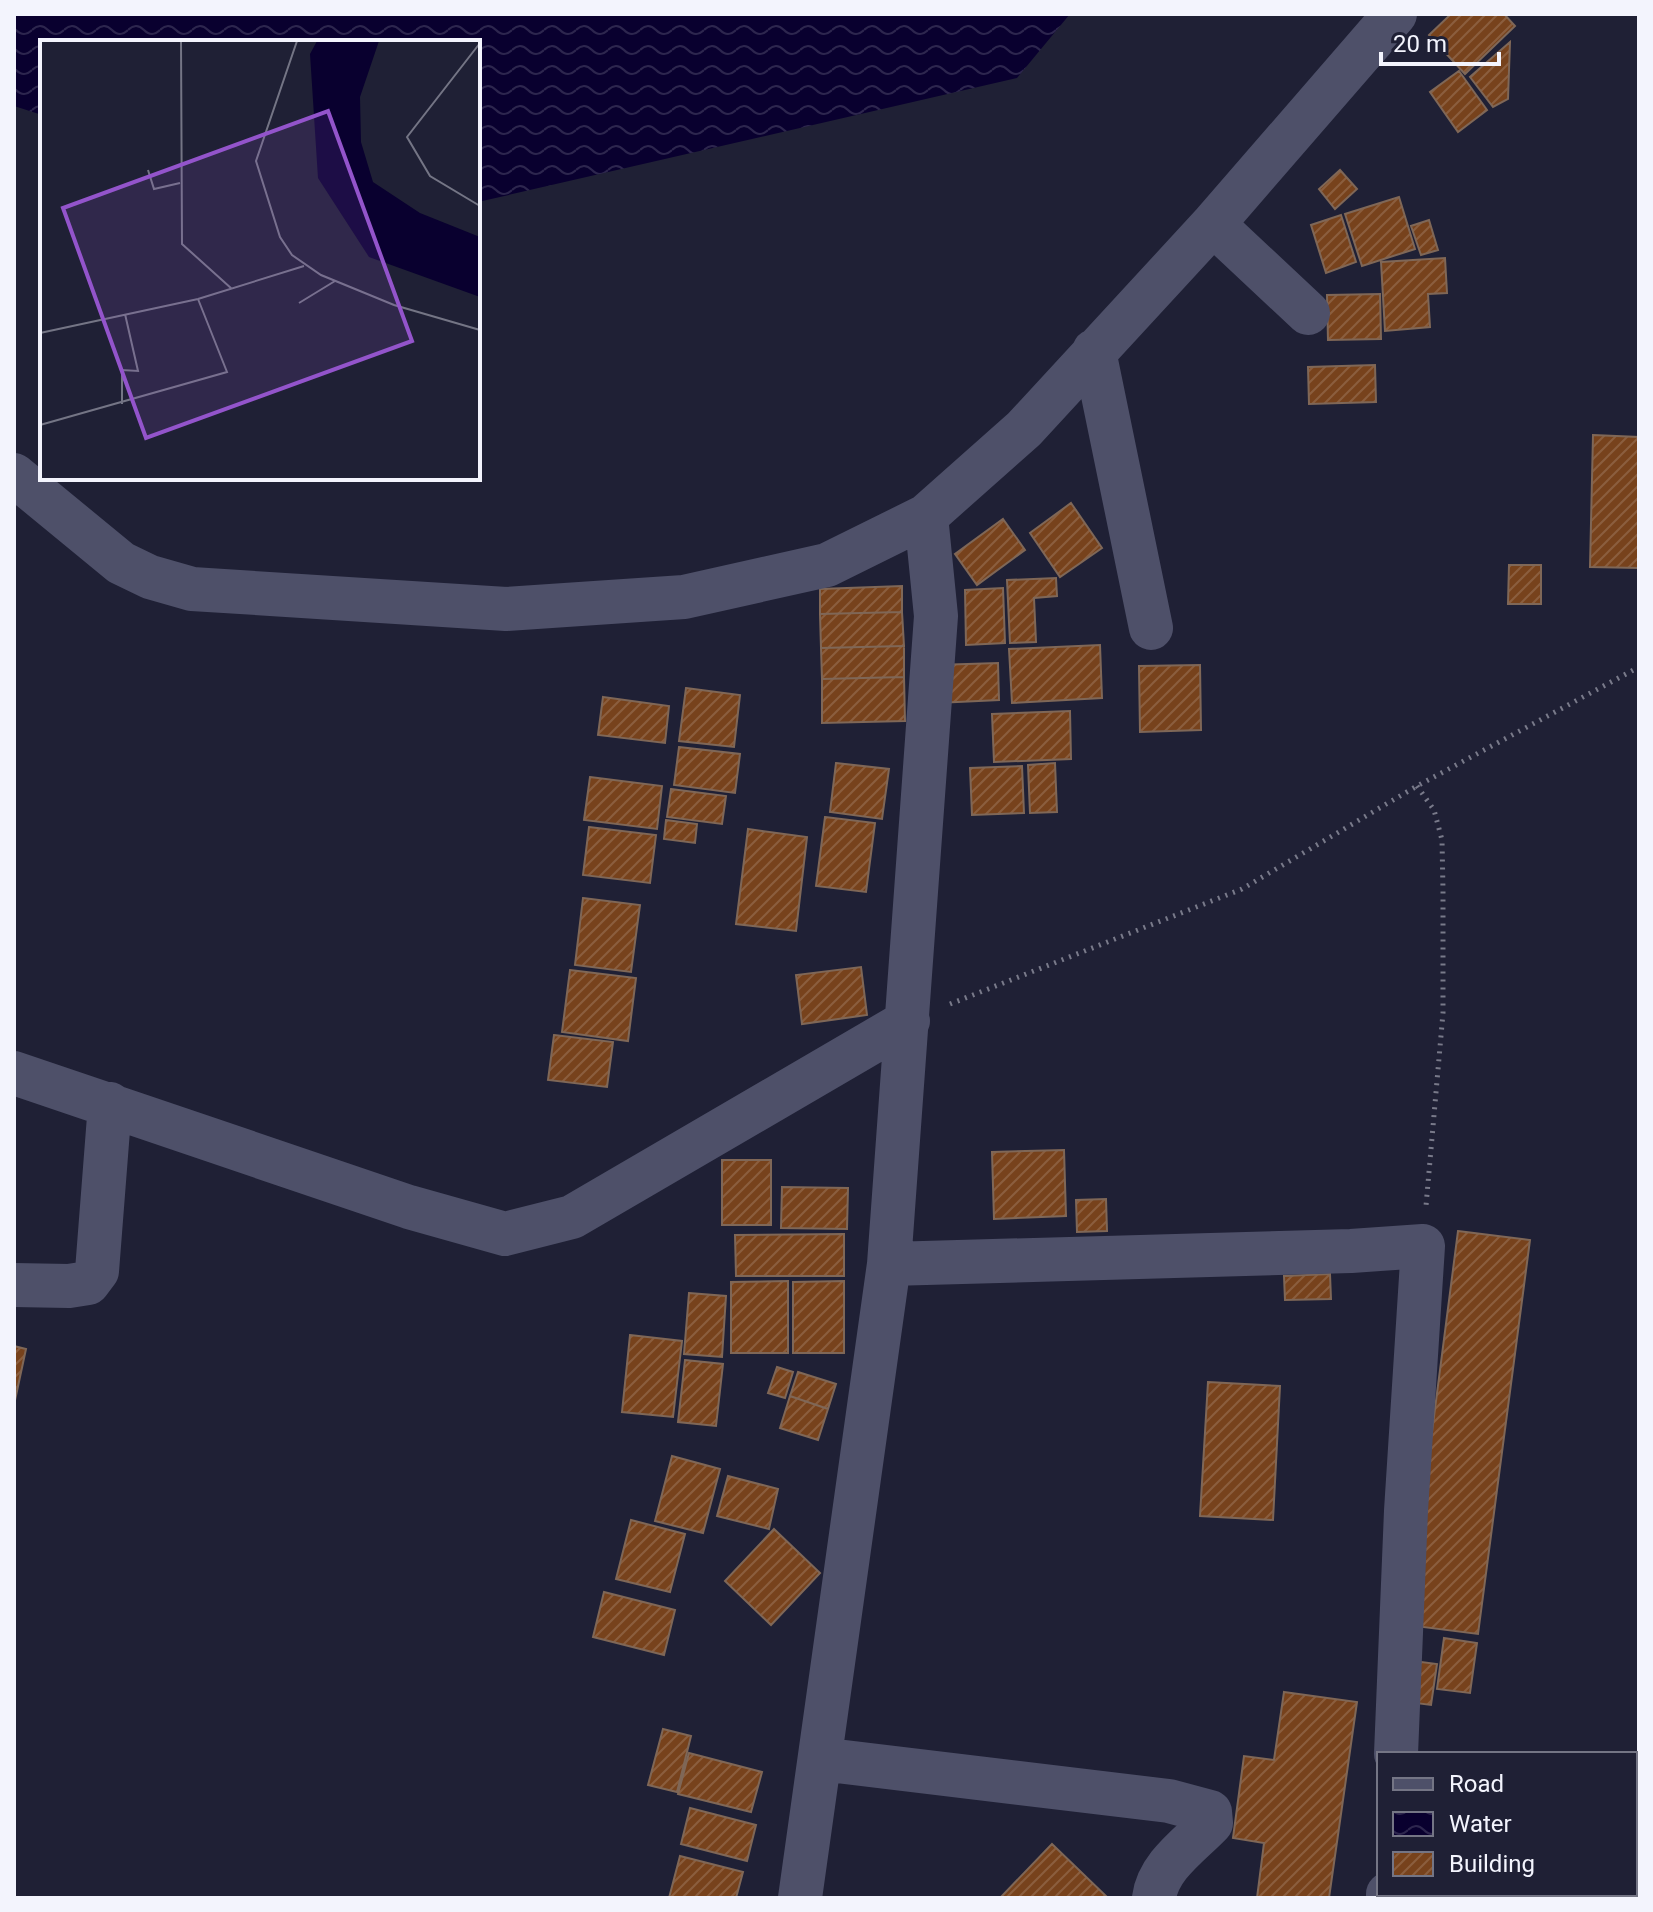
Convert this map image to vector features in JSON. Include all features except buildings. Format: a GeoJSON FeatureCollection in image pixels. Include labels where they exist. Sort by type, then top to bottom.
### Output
{"type":"FeatureCollection","features":[{"type":"Feature","properties":{"kind":"street"},"geometry":{"type":"LineString","coordinates":[[14,475],[121,563],[150,577],[192,589],[506,609],[684,597],[827,565],[926,516],[1024,429],[1213,224],[1395,14]]}},
{"type":"Feature","properties":{"kind":"street"},"geometry":{"type":"LineString","coordinates":[[1213,224],[1308,313]]}},
{"type":"Feature","properties":{"kind":"street"},"geometry":{"type":"LineString","coordinates":[[1094,351],[1151,628]]}},
{"type":"Feature","properties":{"kind":"street"},"geometry":{"type":"LineString","coordinates":[[800,1898],[889,1264],[936,616],[926,516]]}},
{"type":"Feature","properties":{"kind":"street"},"geometry":{"type":"LineString","coordinates":[[14,1073],[409,1207],[505,1234],[572,1217],[908,1021]]}},
{"type":"Feature","properties":{"kind":"street"},"geometry":{"type":"LineString","coordinates":[[14,1285],[69,1286],[88,1283],[97,1271],[110,1104]]}},
{"type":"Feature","properties":{"kind":"street"},"geometry":{"type":"LineString","coordinates":[[889,1264],[1351,1251],[1423,1246],[1406,1511],[1396,1752]]}},
{"type":"Feature","properties":{"kind":"street"},"geometry":{"type":"LineString","coordinates":[[820,1759],[1169,1801],[1210,1812],[1211,1823],[1167,1867],[1156,1883],[1154,1898]]}},
{"type":"Feature","properties":{"kind":"path"},"geometry":{"type":"LineString","coordinates":[[908,1021],[1242,889],[1417,786],[1639,667]]}},
{"type":"Feature","properties":{"kind":"path"},"geometry":{"type":"LineString","coordinates":[[1417,786],[1434,810],[1442,840],[1443,890],[1443,1013],[1423,1246]]}},
{"type":"Feature","properties":{"kind":"water"},"geometry":{"type":"Polygon","coordinates":[[[14,14],[1070,14],[1017,78],[480,202],[480,40],[40,40],[40,114],[14,106],[14,14]]]}}]}
